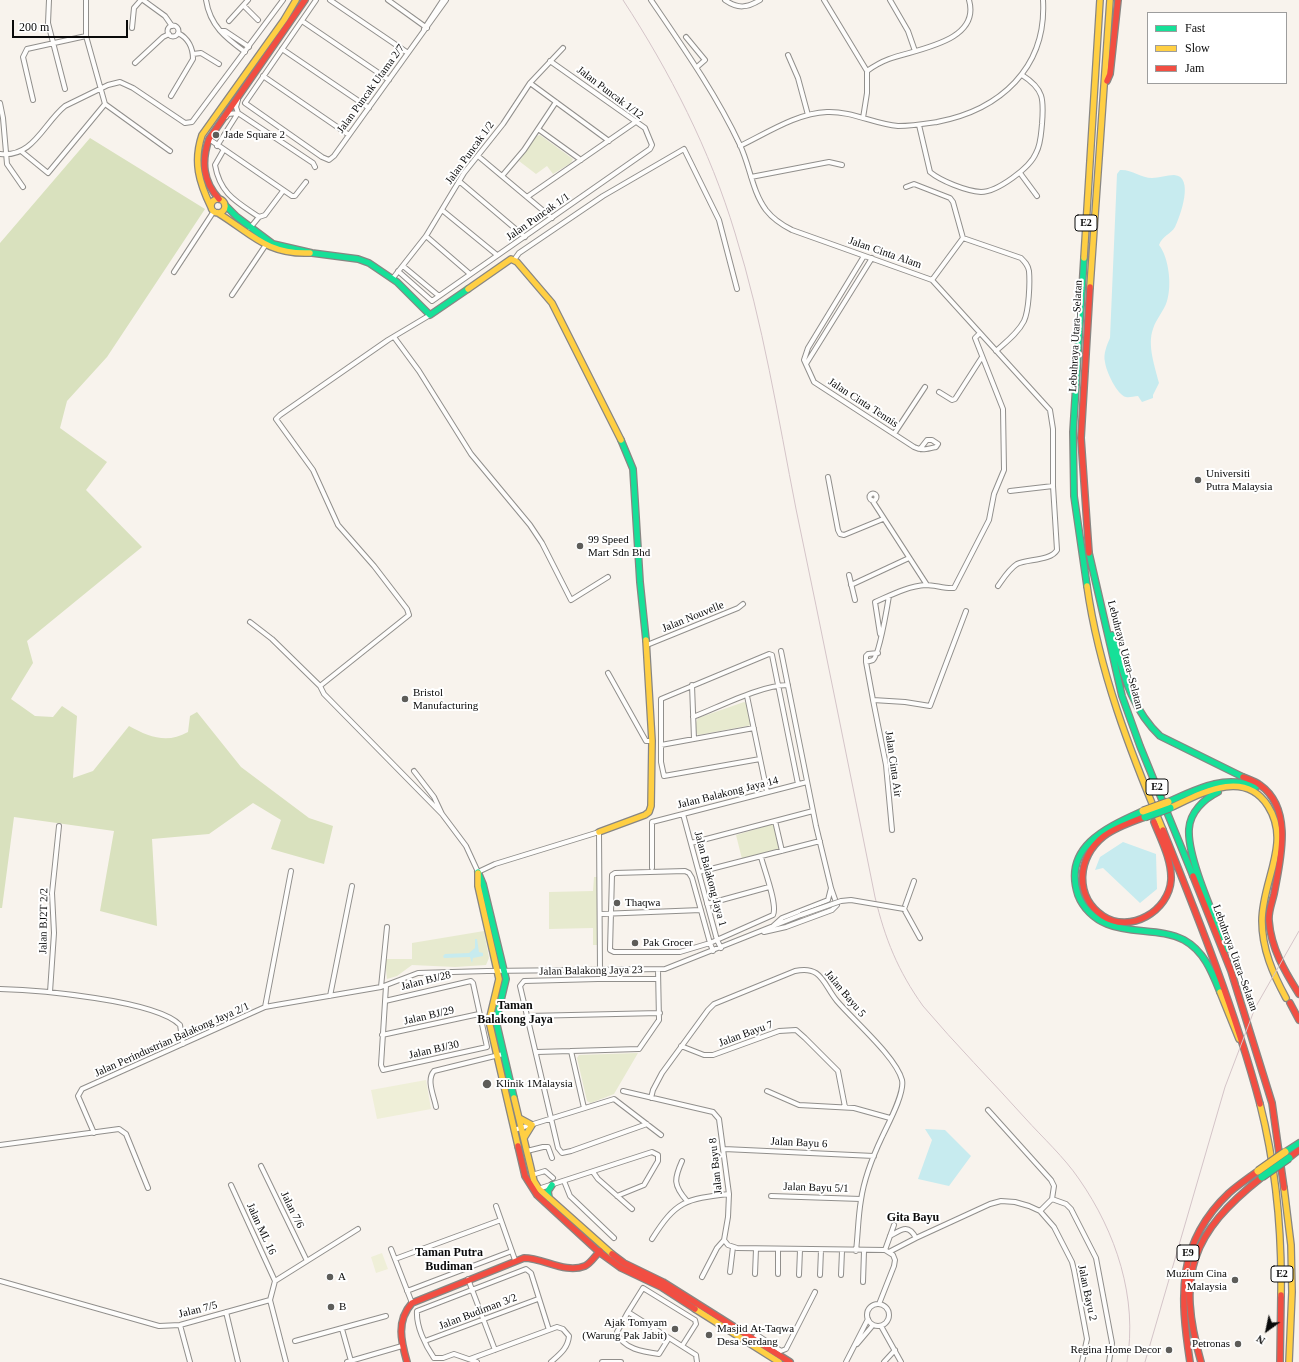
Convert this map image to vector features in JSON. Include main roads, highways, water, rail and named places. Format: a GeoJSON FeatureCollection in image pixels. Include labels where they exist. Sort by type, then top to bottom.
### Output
{"type":"FeatureCollection","features":[{"type":"Feature","properties":{"kind":"main road"},"geometry":{"type":"LineString","coordinates":[[296,0],[284,20],[202,135],[197,147],[196,170],[200,184],[214,210],[265,246],[276,252],[300,254],[312,253]]}},
{"type":"Feature","properties":{"kind":"main road"},"geometry":{"type":"LineString","coordinates":[[265,246],[266,242],[225,205],[206,182],[203,169],[204,150],[220,122],[244,90],[305,0]]}},
{"type":"Feature","properties":{"kind":"main road","name":"Lebuhraya Utara–Selatan"},"geometry":{"type":"LineString","coordinates":[[1100,0],[1073,432],[1074,496],[1090,607],[1113,701],[1134,760],[1200,921],[1246,1047],[1262,1112],[1276,1187],[1282,1246],[1280,1362]]}},
{"type":"Feature","properties":{"kind":"main road","name":"Lebuhraya Utara–Selatan"},"geometry":{"type":"LineString","coordinates":[[1110,0],[1085,340],[1081,438],[1089,552],[1122,696],[1140,746],[1231,971],[1272,1103],[1280,1150],[1291,1245],[1292,1292],[1289,1362]]}},
{"type":"Feature","properties":{"kind":"main road"},"geometry":{"type":"LineString","coordinates":[[1104,88],[1110,74],[1118,0]]}},
{"type":"Feature","properties":{"kind":"main road"},"geometry":{"type":"LineString","coordinates":[[214,210],[214,200],[219,199]]}},
{"type":"Feature","properties":{"kind":"main road"},"geometry":{"type":"LineString","coordinates":[[214,210],[223,212],[225,205]]}},
{"type":"Feature","properties":{"kind":"main road"},"geometry":{"type":"LineString","coordinates":[[251,228],[278,246],[312,253],[358,259],[370,263],[393,278],[430,315],[512,259],[552,303],[629,457],[633,469],[640,582],[647,645],[652,742],[652,798],[649,812],[599,832]]}},
{"type":"Feature","properties":{"kind":"main road"},"geometry":{"type":"LineString","coordinates":[[1099,599],[1108,619],[1136,708],[1149,727],[1160,736],[1260,785],[1271,797],[1279,814],[1282,837],[1269,919],[1273,945],[1283,969],[1299,994]]}},
{"type":"Feature","properties":{"kind":"main road"},"geometry":{"type":"LineString","coordinates":[[1134,760],[1134,769],[1168,856],[1171,880],[1166,898],[1150,915],[1129,922],[1112,919],[1097,912],[1091,906],[1084,894],[1081,880],[1083,863],[1092,847],[1104,836],[1144,814]]}},
{"type":"Feature","properties":{"kind":"main road"},"geometry":{"type":"LineString","coordinates":[[1169,805],[1213,784],[1234,780],[1252,785],[1271,797]]}},
{"type":"Feature","properties":{"kind":"main road"},"geometry":{"type":"LineString","coordinates":[[1246,1047],[1237,1037],[1206,960],[1196,948],[1180,938],[1122,928],[1102,922],[1086,909],[1076,890],[1077,862],[1085,847],[1100,832],[1169,805],[1229,786],[1249,789],[1263,798],[1272,810],[1275,818],[1277,843],[1262,919],[1264,946],[1273,975],[1299,1020]]}},
{"type":"Feature","properties":{"kind":"main road"},"geometry":{"type":"LineString","coordinates":[[1231,971],[1231,959],[1191,847],[1189,829],[1194,814],[1203,801],[1213,794],[1235,786]]}},
{"type":"Feature","properties":{"kind":"main road"},"geometry":{"type":"LineString","coordinates":[[478,872],[483,884],[505,985],[497,1006],[496,1021],[500,1055],[518,1129],[525,1176],[537,1190],[601,1250],[629,1273],[661,1287],[691,1303],[754,1339],[790,1362]]}},
{"type":"Feature","properties":{"kind":"main road"},"geometry":{"type":"LineString","coordinates":[[500,1055],[519,1118],[518,1129],[524,1138],[532,1175],[537,1190],[549,1198],[601,1250]]}},
{"type":"Feature","properties":{"kind":"main road"},"geometry":{"type":"LineString","coordinates":[[519,1118],[532,1125],[524,1138]]}},
{"type":"Feature","properties":{"kind":"main road","name":"E9"},"geometry":{"type":"LineString","coordinates":[[1288,1156],[1299,1143]]}},
{"type":"Feature","properties":{"kind":"main road","name":"E9"},"geometry":{"type":"LineString","coordinates":[[1190,1362],[1183,1318],[1183,1275],[1191,1246],[1197,1232],[1209,1214],[1227,1194],[1299,1150]]}},
{"type":"Feature","properties":{"kind":"main road"},"geometry":{"type":"LineString","coordinates":[[1288,1156],[1299,1154]]}},
{"type":"Feature","properties":{"kind":"main road","name":"E9"},"geometry":{"type":"LineString","coordinates":[[1201,1362],[1190,1318],[1189,1287],[1195,1258],[1200,1244],[1215,1219],[1260,1174]]}},
{"type":"Feature","properties":{"kind":"main road"},"geometry":{"type":"LineString","coordinates":[[549,1198],[548,1191],[552,1181]]}},
{"type":"Feature","properties":{"kind":"main road"},"geometry":{"type":"LineString","coordinates":[[407,1362],[402,1346],[401,1320],[406,1308],[412,1303],[515,1260],[535,1258],[575,1268],[586,1266],[601,1250]]}},
{"type":"Feature","properties":{"kind":"main road"},"geometry":{"type":"LineString","coordinates":[[691,1303],[779,1362]]}},
{"type":"Feature","properties":{"kind":"water"},"geometry":{"type":"Polygon","coordinates":[[[1120,170],[1128,171],[1148,178],[1174,175],[1180,177],[1184,182],[1185,189],[1180,215],[1175,227],[1162,239],[1159,245],[1165,257],[1169,272],[1169,295],[1164,308],[1154,325],[1151,335],[1152,356],[1159,383],[1153,398],[1142,402],[1138,396],[1126,397],[1119,392],[1110,377],[1105,359],[1110,338],[1117,174],[1120,170]]]}},
{"type":"Feature","properties":{"kind":"water"},"geometry":{"type":"Polygon","coordinates":[[[1123,842],[1156,854],[1157,889],[1140,903],[1103,868],[1095,870],[1100,857],[1123,842]]]}},
{"type":"Feature","properties":{"kind":"water"},"geometry":{"type":"Polygon","coordinates":[[[475,939],[477,939],[479,952],[483,953],[483,956],[473,958],[472,963],[470,957],[444,958],[443,956],[445,954],[469,953],[475,948],[475,939]]]}},
{"type":"Feature","properties":{"kind":"water"},"geometry":{"type":"Polygon","coordinates":[[[925,1129],[945,1130],[971,1156],[949,1186],[918,1179],[932,1140],[925,1129]]]}},
{"type":"Feature","properties":{"kind":"railway"},"geometry":{"type":"LineString","coordinates":[[623,0],[657,55],[701,142],[725,202],[745,267],[762,336],[875,897],[888,941],[899,967],[923,1006],[1060,1155],[1079,1179],[1092,1199],[1104,1221],[1121,1266],[1129,1314],[1130,1338],[1127,1362]]}},
{"type":"Feature","properties":{"kind":"railway"},"geometry":{"type":"LineString","coordinates":[[1145,1362],[1225,1087],[1255,1008],[1299,931]]}},
{"type":"Feature","properties":{"kind":"place","name":"Jade Square 2"},"geometry":{"type":"Point","coordinates":[216,135]}},
{"type":"Feature","properties":{"kind":"place","name":"Universiti Putra Malaysia"},"geometry":{"type":"Point","coordinates":[1198,480]}},
{"type":"Feature","properties":{"kind":"place","name":"99 Speed Mart Sdn Bhd"},"geometry":{"type":"Point","coordinates":[580,546]}},
{"type":"Feature","properties":{"kind":"place","name":"Bristol Manufacturing"},"geometry":{"type":"Point","coordinates":[405,699]}},
{"type":"Feature","properties":{"kind":"place","name":"Thaqwa"},"geometry":{"type":"Point","coordinates":[617,903]}},
{"type":"Feature","properties":{"kind":"place","name":"Pak Grocer"},"geometry":{"type":"Point","coordinates":[635,943]}},
{"type":"Feature","properties":{"kind":"place","name":"Klinik 1Malaysia"},"geometry":{"type":"Point","coordinates":[487,1084]}},
{"type":"Feature","properties":{"kind":"place","name":"A"},"geometry":{"type":"Point","coordinates":[330,1277]}},
{"type":"Feature","properties":{"kind":"place","name":"Muzium Cina Malaysia"},"geometry":{"type":"Point","coordinates":[1235,1280]}},
{"type":"Feature","properties":{"kind":"place","name":"B"},"geometry":{"type":"Point","coordinates":[331,1307]}},
{"type":"Feature","properties":{"kind":"place","name":"Ajak Tomyam (Warung Pak Jabit)"},"geometry":{"type":"Point","coordinates":[675,1329]}},
{"type":"Feature","properties":{"kind":"place","name":"Masjid At-Taqwa Desa Serdang"},"geometry":{"type":"Point","coordinates":[709,1335]}},
{"type":"Feature","properties":{"kind":"place","name":"Petronas"},"geometry":{"type":"Point","coordinates":[1238,1344]}},
{"type":"Feature","properties":{"kind":"place","name":"Regina Home Decor"},"geometry":{"type":"Point","coordinates":[1169,1350]}},
{"type":"Feature","properties":{"kind":"district","name":"Taman Balakong Jaya"},"geometry":{"type":"Point","coordinates":[515,1013]}},
{"type":"Feature","properties":{"kind":"district","name":"Gita Bayu"},"geometry":{"type":"Point","coordinates":[913,1218]}},
{"type":"Feature","properties":{"kind":"district","name":"Taman Putra Budiman"},"geometry":{"type":"Point","coordinates":[449,1260]}}]}
